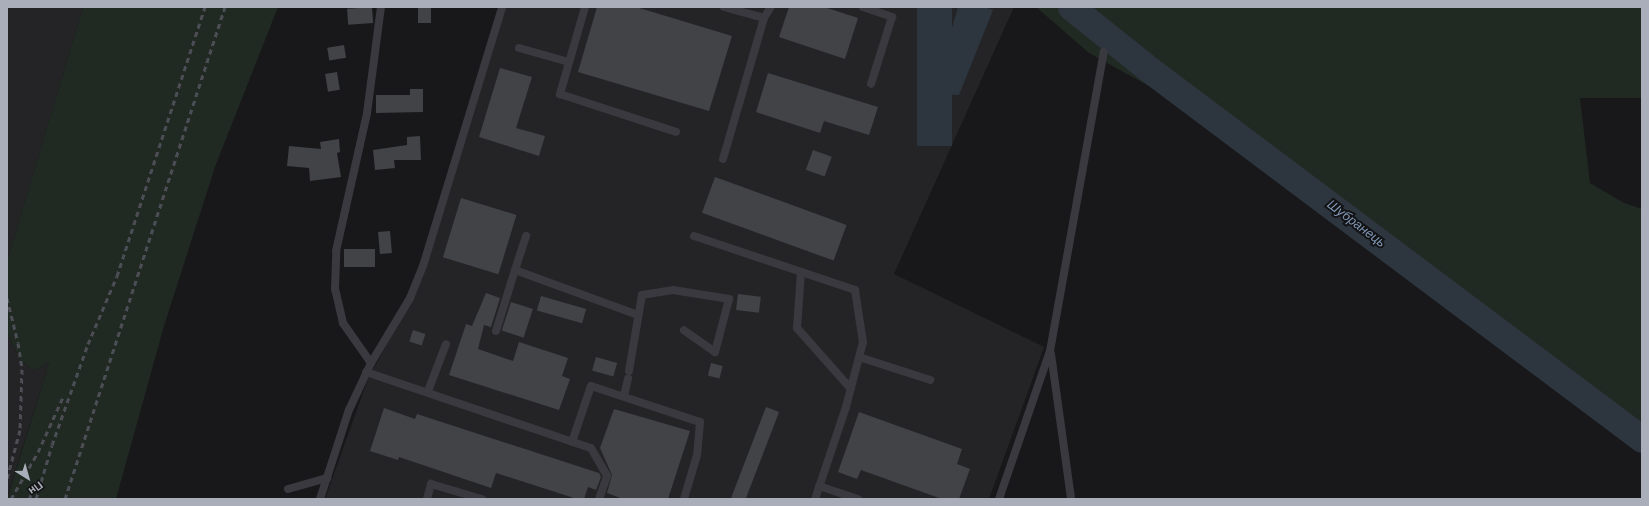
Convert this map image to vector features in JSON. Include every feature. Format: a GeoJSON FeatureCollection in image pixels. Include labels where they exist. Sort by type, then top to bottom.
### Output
{"type":"FeatureCollection","features":[{"type":"Feature","properties":{"kind":"lane"},"geometry":{"type":"LineString","coordinates":[[371,363],[343,323],[334,289],[336,251],[367,113],[381,7]]}},
{"type":"Feature","properties":{"kind":"lane"},"geometry":{"type":"LineString","coordinates":[[320,499],[349,410],[366,372],[410,298],[423,266],[502,7]]}},
{"type":"Feature","properties":{"kind":"lane"},"geometry":{"type":"LineString","coordinates":[[585,7],[560,94],[676,132]]}},
{"type":"Feature","properties":{"kind":"lane"},"geometry":{"type":"LineString","coordinates":[[724,7],[764,18]]}},
{"type":"Feature","properties":{"kind":"lane"},"geometry":{"type":"LineString","coordinates":[[723,159],[764,18],[771,7]]}},
{"type":"Feature","properties":{"kind":"lane"},"geometry":{"type":"LineString","coordinates":[[863,7],[892,17],[871,84]]}},
{"type":"Feature","properties":{"kind":"lane"},"geometry":{"type":"LineString","coordinates":[[519,48],[569,62]]}},
{"type":"Feature","properties":{"kind":"lane"},"geometry":{"type":"LineString","coordinates":[[998,499],[1050,351],[1104,52]]}},
{"type":"Feature","properties":{"kind":"lane"},"geometry":{"type":"LineString","coordinates":[[496,331],[526,236]]}},
{"type":"Feature","properties":{"kind":"lane"},"geometry":{"type":"LineString","coordinates":[[694,236],[855,290],[863,342],[851,389],[815,499]]}},
{"type":"Feature","properties":{"kind":"lane"},"geometry":{"type":"LineString","coordinates":[[515,270],[638,315]]}},
{"type":"Feature","properties":{"kind":"lane"},"geometry":{"type":"LineString","coordinates":[[801,272],[796,328],[851,389]]}},
{"type":"Feature","properties":{"kind":"lane"},"geometry":{"type":"LineString","coordinates":[[624,396],[642,295],[673,290],[729,298],[715,352],[684,330]]}},
{"type":"Feature","properties":{"kind":"lane"},"geometry":{"type":"LineString","coordinates":[[428,391],[446,344]]}},
{"type":"Feature","properties":{"kind":"lane"},"geometry":{"type":"LineString","coordinates":[[1050,351],[1070,499]]}},
{"type":"Feature","properties":{"kind":"lane"},"geometry":{"type":"LineString","coordinates":[[859,356],[930,380]]}},
{"type":"Feature","properties":{"kind":"lane"},"geometry":{"type":"LineString","coordinates":[[366,372],[428,391],[591,448],[607,476],[599,499]]}},
{"type":"Feature","properties":{"kind":"lane"},"geometry":{"type":"LineString","coordinates":[[572,442],[591,386],[700,422],[698,455],[684,499]]}},
{"type":"Feature","properties":{"kind":"lane"},"geometry":{"type":"LineString","coordinates":[[288,489],[327,478]]}},
{"type":"Feature","properties":{"kind":"lane"},"geometry":{"type":"LineString","coordinates":[[427,499],[431,484],[482,499]]}},
{"type":"Feature","properties":{"kind":"lane"},"geometry":{"type":"LineString","coordinates":[[819,486],[856,499]]}},
{"type":"Feature","properties":{"kind":"shaded area"},"geometry":{"type":"Polygon","coordinates":[[[7,7],[83,7],[7,261],[7,7]]]}},
{"type":"Feature","properties":{"kind":"shaded area"},"geometry":{"type":"Polygon","coordinates":[[[83,7],[278,7],[215,167],[164,326],[116,499],[7,499],[49,363],[34,371],[21,361],[7,333],[7,261],[83,7]]]}},
{"type":"Feature","properties":{"kind":"shaded area"},"geometry":{"type":"Polygon","coordinates":[[[503,7],[1014,7],[894,274],[1044,347],[989,499],[325,499],[368,379],[411,300],[503,7]]]}},
{"type":"Feature","properties":{"kind":"shaded area"},"geometry":{"type":"Polygon","coordinates":[[[917,7],[952,7],[952,146],[917,146],[917,7]]]}},
{"type":"Feature","properties":{"kind":"shaded area"},"geometry":{"type":"Polygon","coordinates":[[[958,7],[985,7],[993,10],[959,95],[933,94],[958,7]]]}},
{"type":"Feature","properties":{"kind":"shaded area"},"geometry":{"type":"Polygon","coordinates":[[[1036,7],[1642,7],[1642,98],[1580,98],[1590,183],[1624,203],[1642,209],[1642,445],[1252,143],[1089,53],[1036,7]]]}},
{"type":"Feature","properties":{"kind":"shaded area"},"geometry":{"type":"Polygon","coordinates":[[[7,333],[21,361],[34,371],[49,363],[7,497],[7,333]]]}},
{"type":"Feature","properties":{"kind":"building"},"geometry":{"type":"Polygon","coordinates":[[[372,7],[373,23],[348,25],[347,9],[372,7]]]}},
{"type":"Feature","properties":{"kind":"building"},"geometry":{"type":"Polygon","coordinates":[[[418,7],[431,7],[431,23],[418,23],[418,7]]]}},
{"type":"Feature","properties":{"kind":"building"},"geometry":{"type":"Polygon","coordinates":[[[597,7],[636,7],[732,36],[709,111],[578,72],[597,7]]]}},
{"type":"Feature","properties":{"kind":"building"},"geometry":{"type":"Polygon","coordinates":[[[789,7],[824,7],[858,18],[845,59],[779,37],[789,7]]]}},
{"type":"Feature","properties":{"kind":"building"},"geometry":{"type":"Polygon","coordinates":[[[344,45],[346,58],[329,60],[327,48],[344,45]]]}},
{"type":"Feature","properties":{"kind":"building"},"geometry":{"type":"Polygon","coordinates":[[[500,68],[532,77],[516,128],[545,136],[539,156],[479,137],[500,68]]]}},
{"type":"Feature","properties":{"kind":"building"},"geometry":{"type":"Polygon","coordinates":[[[337,72],[340,90],[328,92],[325,74],[337,72]]]}},
{"type":"Feature","properties":{"kind":"building"},"geometry":{"type":"Polygon","coordinates":[[[768,73],[878,107],[869,135],[824,121],[820,133],[756,112],[768,73]]]}},
{"type":"Feature","properties":{"kind":"building"},"geometry":{"type":"Polygon","coordinates":[[[410,89],[423,89],[423,112],[376,113],[376,95],[410,95],[410,89]]]}},
{"type":"Feature","properties":{"kind":"building"},"geometry":{"type":"Polygon","coordinates":[[[420,136],[421,160],[394,160],[395,168],[375,170],[373,150],[407,145],[407,137],[420,136]]]}},
{"type":"Feature","properties":{"kind":"building"},"geometry":{"type":"Polygon","coordinates":[[[339,139],[340,152],[337,153],[341,177],[310,181],[309,168],[287,166],[289,146],[321,149],[320,142],[339,139]]]}},
{"type":"Feature","properties":{"kind":"building"},"geometry":{"type":"Polygon","coordinates":[[[813,150],[832,157],[825,177],[806,170],[813,150]]]}},
{"type":"Feature","properties":{"kind":"building"},"geometry":{"type":"Polygon","coordinates":[[[715,177],[847,225],[834,261],[702,213],[715,177]]]}},
{"type":"Feature","properties":{"kind":"building"},"geometry":{"type":"Polygon","coordinates":[[[461,198],[516,215],[498,274],[443,257],[461,198]]]}},
{"type":"Feature","properties":{"kind":"building"},"geometry":{"type":"Polygon","coordinates":[[[390,231],[392,253],[380,254],[378,232],[390,231]]]}},
{"type":"Feature","properties":{"kind":"building"},"geometry":{"type":"Polygon","coordinates":[[[344,249],[375,249],[375,267],[344,267],[344,249]]]}},
{"type":"Feature","properties":{"kind":"building"},"geometry":{"type":"Polygon","coordinates":[[[486,293],[500,298],[491,327],[484,325],[478,349],[513,361],[519,342],[568,358],[562,376],[570,379],[559,410],[449,375],[466,324],[472,326],[486,293]]]}},
{"type":"Feature","properties":{"kind":"building"},"geometry":{"type":"Polygon","coordinates":[[[738,294],[761,297],[759,313],[736,310],[738,294]]]}},
{"type":"Feature","properties":{"kind":"building"},"geometry":{"type":"Polygon","coordinates":[[[541,296],[586,309],[582,323],[537,310],[541,296]]]}},
{"type":"Feature","properties":{"kind":"building"},"geometry":{"type":"Polygon","coordinates":[[[511,302],[533,309],[524,338],[502,331],[511,302]]]}},
{"type":"Feature","properties":{"kind":"building"},"geometry":{"type":"Polygon","coordinates":[[[413,330],[425,334],[422,345],[409,341],[413,330]]]}},
{"type":"Feature","properties":{"kind":"building"},"geometry":{"type":"Polygon","coordinates":[[[596,357],[617,363],[613,377],[592,370],[596,357]]]}},
{"type":"Feature","properties":{"kind":"building"},"geometry":{"type":"Polygon","coordinates":[[[711,363],[723,366],[719,379],[708,376],[711,363]]]}},
{"type":"Feature","properties":{"kind":"building"},"geometry":{"type":"Polygon","coordinates":[[[766,407],[779,412],[746,499],[731,498],[766,407]]]}},
{"type":"Feature","properties":{"kind":"building"},"geometry":{"type":"Polygon","coordinates":[[[384,408],[415,419],[417,414],[599,473],[601,477],[596,490],[588,487],[584,499],[577,499],[496,473],[491,488],[399,457],[398,460],[370,451],[384,408]]]}},
{"type":"Feature","properties":{"kind":"building"},"geometry":{"type":"Polygon","coordinates":[[[614,409],[690,431],[668,499],[623,499],[607,493],[612,475],[600,448],[614,409]]]}},
{"type":"Feature","properties":{"kind":"building"},"geometry":{"type":"Polygon","coordinates":[[[859,412],[962,449],[957,464],[970,469],[959,499],[942,499],[861,470],[857,479],[838,472],[859,412]]]}},
{"type":"Feature","properties":{"kind":"waterway","name":"Шубранець"},"geometry":{"type":"LineString","coordinates":[[1071,7],[1150,70],[1642,439]]}},
{"type":"Feature","properties":{"kind":"railway"},"geometry":{"type":"LineString","coordinates":[[36,499],[52,445],[88,344],[117,276],[205,7]]}},
{"type":"Feature","properties":{"kind":"railway"},"geometry":{"type":"LineString","coordinates":[[65,499],[225,7]]}},
{"type":"Feature","properties":{"kind":"railway"},"geometry":{"type":"LineString","coordinates":[[7,298],[18,343],[22,369],[20,430],[7,479]]}},
{"type":"Feature","properties":{"kind":"railway"},"geometry":{"type":"LineString","coordinates":[[11,499],[38,452],[64,395]]}},
{"type":"Feature","properties":{"kind":"railway"},"geometry":{"type":"LineString","coordinates":[[29,499],[37,481]]}}]}
